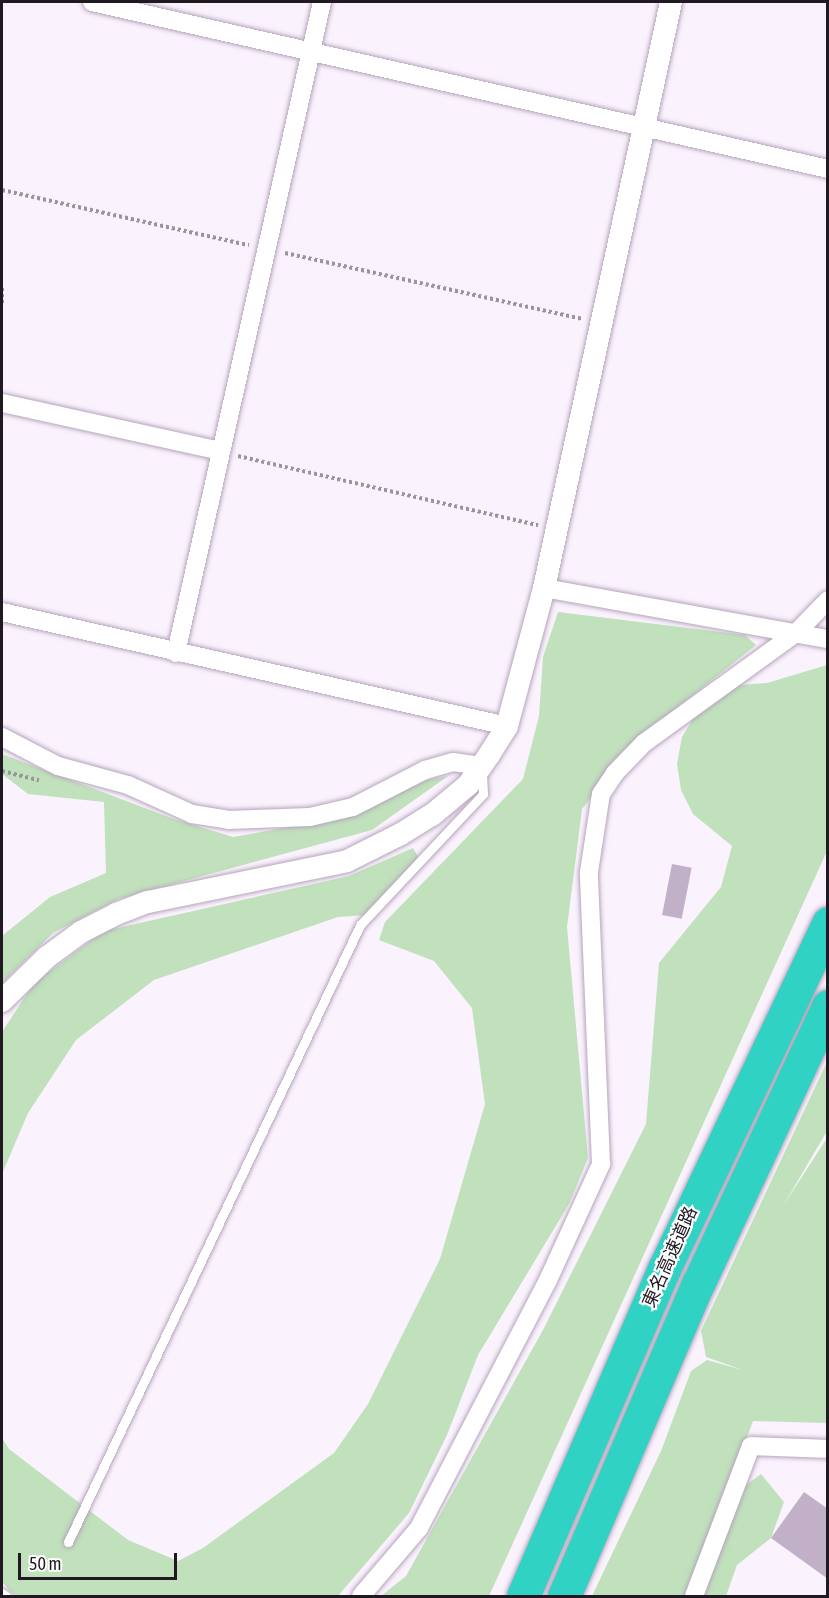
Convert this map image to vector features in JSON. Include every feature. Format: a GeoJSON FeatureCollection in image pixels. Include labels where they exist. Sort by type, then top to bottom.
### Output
{"type":"FeatureCollection","features":[{"type":"Feature","properties":{"kind":"highway","name":"東名高速道路"},"geometry":{"type":"LineString","coordinates":[[523,1596],[669,1258],[828,923]]}},
{"type":"Feature","properties":{"kind":"highway","name":"東名高速道路"},"geometry":{"type":"LineString","coordinates":[[564,1596],[698,1284],[828,1006]]}},
{"type":"Feature","properties":{"kind":"street"},"geometry":{"type":"LineString","coordinates":[[92,2],[828,169]]}},
{"type":"Feature","properties":{"kind":"street"},"geometry":{"type":"LineString","coordinates":[[176,653],[322,2]]}},
{"type":"Feature","properties":{"kind":"street"},"geometry":{"type":"LineString","coordinates":[[2,1001],[47,957],[81,932],[116,914],[148,902],[347,861],[432,815],[468,785],[481,766],[507,726],[544,588],[671,2]]}},
{"type":"Feature","properties":{"kind":"street"},"geometry":{"type":"LineString","coordinates":[[2,403],[220,451]]}},
{"type":"Feature","properties":{"kind":"street"},"geometry":{"type":"LineString","coordinates":[[544,588],[828,639]]}},
{"type":"Feature","properties":{"kind":"street"},"geometry":{"type":"LineString","coordinates":[[361,1596],[419,1528],[548,1280],[601,1164],[589,872],[601,794],[615,773],[645,743],[796,633],[828,600]]}},
{"type":"Feature","properties":{"kind":"street"},"geometry":{"type":"LineString","coordinates":[[2,612],[507,726]]}},
{"type":"Feature","properties":{"kind":"street"},"geometry":{"type":"LineString","coordinates":[[2,737],[58,766],[128,785],[192,814],[228,820],[310,817],[353,807],[444,764],[453,762],[481,766]]}},
{"type":"Feature","properties":{"kind":"street"},"geometry":{"type":"LineString","coordinates":[[694,1596],[752,1446],[828,1449]]}},
{"type":"Feature","properties":{"kind":"lane"},"geometry":{"type":"LineString","coordinates":[[68,1542],[360,925],[483,794],[481,766]]}},
{"type":"Feature","properties":{"kind":"lane"},"geometry":{"type":"LineString","coordinates":[[2,1593],[6,1596]]}},
{"type":"Feature","properties":{"kind":"path"},"geometry":{"type":"LineString","coordinates":[[2,190],[255,246]]}},
{"type":"Feature","properties":{"kind":"path"},"geometry":{"type":"LineString","coordinates":[[278,251],[601,323]]}},
{"type":"Feature","properties":{"kind":"path"},"geometry":{"type":"LineString","coordinates":[[2,288],[2,305]]}},
{"type":"Feature","properties":{"kind":"path"},"geometry":{"type":"LineString","coordinates":[[220,451],[556,530]]}},
{"type":"Feature","properties":{"kind":"green space"},"geometry":{"type":"Polygon","coordinates":[[[558,612],[745,635],[756,645],[639,738],[582,809],[567,927],[588,1158],[569,1204],[478,1355],[447,1435],[409,1513],[338,1596],[15,1596],[2,1582],[2,1438],[9,1449],[128,1540],[178,1561],[203,1548],[334,1453],[368,1404],[440,1259],[485,1104],[472,1008],[434,961],[379,940],[385,922],[523,779],[539,716],[543,657],[558,612]]]}},
{"type":"Feature","properties":{"kind":"green space"},"geometry":{"type":"Polygon","coordinates":[[[827,665],[827,851],[489,1596],[381,1596],[406,1576],[543,1330],[646,1124],[659,963],[721,887],[732,846],[693,814],[681,790],[677,764],[682,737],[696,714],[716,696],[740,685],[767,683],[827,665]]]}},
{"type":"Feature","properties":{"kind":"green space"},"geometry":{"type":"Polygon","coordinates":[[[2,754],[171,818],[233,837],[347,817],[426,780],[448,776],[372,830],[118,899],[53,933],[2,983],[2,936],[50,897],[106,873],[104,802],[28,794],[2,774],[2,754]]]}},
{"type":"Feature","properties":{"kind":"green space"},"geometry":{"type":"Polygon","coordinates":[[[413,848],[421,862],[367,915],[338,917],[154,980],[76,1040],[28,1113],[2,1174],[2,1032],[34,983],[104,931],[349,876],[413,848]]]}},
{"type":"Feature","properties":{"kind":"green space"},"geometry":{"type":"Polygon","coordinates":[[[827,1062],[827,1131],[783,1206],[827,1138],[827,1423],[753,1421],[689,1596],[592,1596],[661,1451],[691,1371],[707,1360],[743,1370],[706,1357],[701,1331],[827,1062]]]}},
{"type":"Feature","properties":{"kind":"green space"},"geometry":{"type":"Polygon","coordinates":[[[761,1474],[784,1502],[771,1538],[737,1565],[726,1596],[700,1596],[746,1485],[761,1474]]]}},
{"type":"Feature","properties":{"kind":"building"},"geometry":{"type":"Polygon","coordinates":[[[672,864],[692,868],[682,919],[662,915],[672,864]]]}},
{"type":"Feature","properties":{"kind":"building"},"geometry":{"type":"Polygon","coordinates":[[[804,1492],[828,1509],[828,1579],[771,1538],[804,1492]]]}}]}
